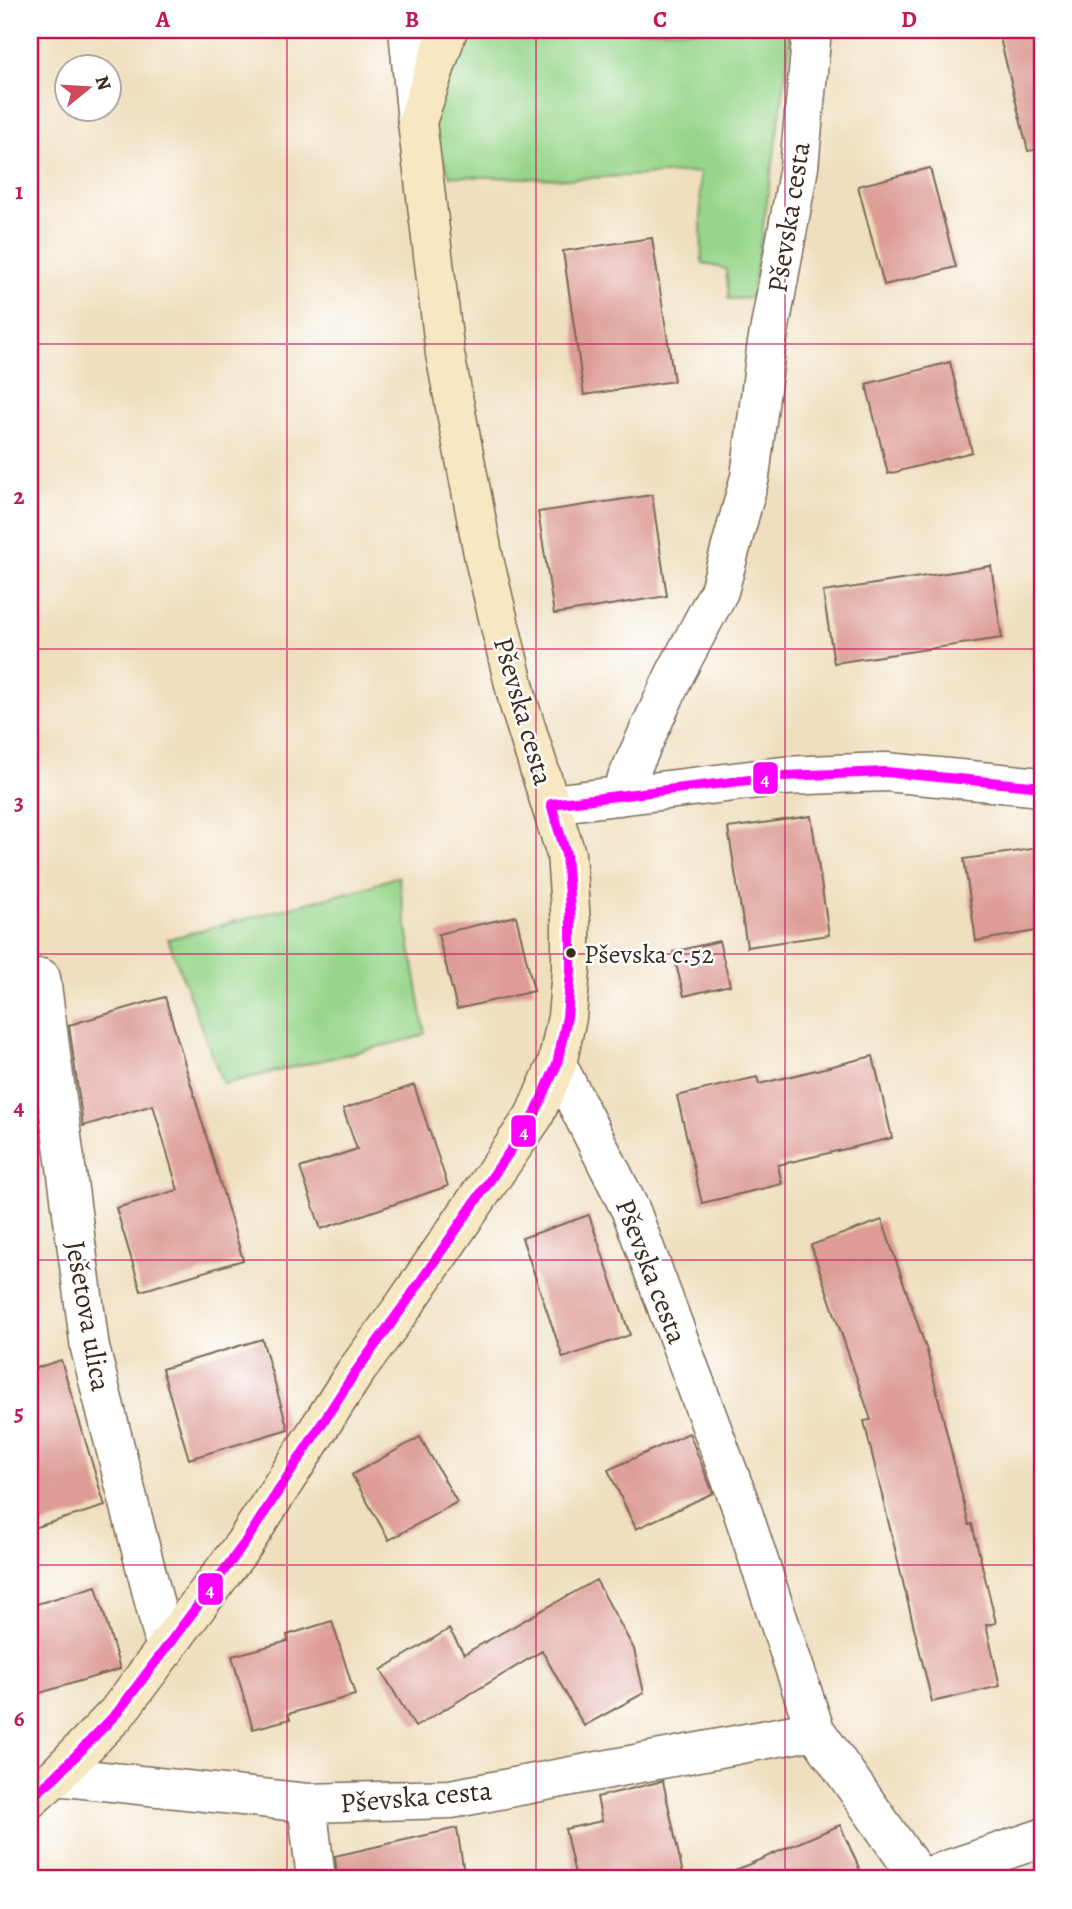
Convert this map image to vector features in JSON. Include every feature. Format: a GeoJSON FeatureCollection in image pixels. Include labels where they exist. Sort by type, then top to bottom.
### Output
{"type":"FeatureCollection","features":[{"type":"Feature","properties":{"kind":"street"},"geometry":{"type":"LineString","coordinates":[[408,30],[416,122]]}},
{"type":"Feature","properties":{"kind":"street","name":"Pševska cesta"},"geometry":{"type":"LineString","coordinates":[[448,30],[416,122],[445,354],[484,559],[520,705],[566,854],[571,970],[567,1017],[557,1064],[631,1211],[739,1501],[815,1730],[920,1879],[1042,1838]]}},
{"type":"Feature","properties":{"kind":"street","name":"Pševska cesta"},"geometry":{"type":"LineString","coordinates":[[620,796],[674,676],[719,590],[750,477],[766,349],[799,167],[812,30]]}},
{"type":"Feature","properties":{"kind":"street"},"geometry":{"type":"LineString","coordinates":[[551,804],[783,776],[886,772],[1042,787]]}},
{"type":"Feature","properties":{"kind":"street","name":"Ješetova ulica"},"geometry":{"type":"LineString","coordinates":[[41,978],[90,1348],[166,1649]]}},
{"type":"Feature","properties":{"kind":"street"},"geometry":{"type":"LineString","coordinates":[[43,1787],[117,1713],[244,1544],[354,1374],[404,1307],[534,1116],[557,1064]]}},
{"type":"Feature","properties":{"kind":"street","name":"Pševska cesta"},"geometry":{"type":"LineString","coordinates":[[307,1803],[451,1799],[815,1730]]}},
{"type":"Feature","properties":{"kind":"street"},"geometry":{"type":"LineString","coordinates":[[43,1787],[307,1803],[316,1879]]}},
{"type":"Feature","properties":{"kind":"green space"},"geometry":{"type":"Polygon","coordinates":[[[427,30],[791,30],[752,298],[729,299],[726,269],[702,263],[700,172],[568,179],[450,176],[441,152],[417,122],[427,30]]]}},
{"type":"Feature","properties":{"kind":"green space"},"geometry":{"type":"Polygon","coordinates":[[[398,876],[425,1033],[415,1038],[223,1084],[168,939],[364,888],[398,876]]]}},
{"type":"Feature","properties":{"kind":"building"},"geometry":{"type":"Polygon","coordinates":[[[998,30],[1042,30],[1042,149],[1028,151],[998,30]]]}},
{"type":"Feature","properties":{"kind":"building"},"geometry":{"type":"Polygon","coordinates":[[[930,168],[956,267],[884,285],[858,186],[930,168]]]}},
{"type":"Feature","properties":{"kind":"building"},"geometry":{"type":"Polygon","coordinates":[[[652,238],[674,381],[584,395],[563,251],[652,238]]]}},
{"type":"Feature","properties":{"kind":"building"},"geometry":{"type":"Polygon","coordinates":[[[950,362],[972,452],[888,474],[866,384],[950,362]]]}},
{"type":"Feature","properties":{"kind":"building"},"geometry":{"type":"Polygon","coordinates":[[[652,495],[667,596],[554,614],[538,512],[652,495]]]}},
{"type":"Feature","properties":{"kind":"building"},"geometry":{"type":"Polygon","coordinates":[[[991,566],[1002,638],[834,663],[823,592],[991,566]]]}},
{"type":"Feature","properties":{"kind":"building"},"geometry":{"type":"Polygon","coordinates":[[[811,816],[829,935],[747,947],[728,828],[811,816]]]}},
{"type":"Feature","properties":{"kind":"building"},"geometry":{"type":"Polygon","coordinates":[[[1039,848],[1042,872],[1042,930],[976,941],[964,859],[1039,848]]]}},
{"type":"Feature","properties":{"kind":"building"},"geometry":{"type":"Polygon","coordinates":[[[516,916],[534,991],[457,1009],[438,934],[516,916]]]}},
{"type":"Feature","properties":{"kind":"building"},"geometry":{"type":"Polygon","coordinates":[[[719,941],[730,985],[684,996],[673,952],[719,941]]]}},
{"type":"Feature","properties":{"kind":"building"},"geometry":{"type":"Polygon","coordinates":[[[165,997],[243,1260],[141,1291],[116,1208],[178,1190],[153,1105],[83,1126],[69,1025],[165,997]]]}},
{"type":"Feature","properties":{"kind":"building"},"geometry":{"type":"Polygon","coordinates":[[[873,1056],[892,1138],[778,1165],[782,1184],[702,1203],[677,1096],[757,1077],[759,1084],[873,1056]]]}},
{"type":"Feature","properties":{"kind":"building"},"geometry":{"type":"Polygon","coordinates":[[[30,1060],[40,1139],[30,1142],[30,1060]]]}},
{"type":"Feature","properties":{"kind":"building"},"geometry":{"type":"Polygon","coordinates":[[[414,1085],[448,1186],[321,1229],[300,1168],[357,1149],[343,1109],[414,1085]]]}},
{"type":"Feature","properties":{"kind":"building"},"geometry":{"type":"Polygon","coordinates":[[[589,1215],[630,1335],[563,1358],[522,1238],[589,1215]]]}},
{"type":"Feature","properties":{"kind":"building"},"geometry":{"type":"Polygon","coordinates":[[[882,1220],[927,1351],[996,1623],[986,1625],[1000,1686],[932,1702],[864,1421],[871,1420],[811,1245],[882,1220]]]}},
{"type":"Feature","properties":{"kind":"building"},"geometry":{"type":"Polygon","coordinates":[[[262,1339],[288,1429],[189,1459],[162,1369],[262,1339]]]}},
{"type":"Feature","properties":{"kind":"building"},"geometry":{"type":"Polygon","coordinates":[[[61,1360],[105,1506],[30,1529],[30,1370],[61,1360]]]}},
{"type":"Feature","properties":{"kind":"building"},"geometry":{"type":"Polygon","coordinates":[[[689,1433],[713,1493],[636,1529],[608,1470],[689,1433]]]}},
{"type":"Feature","properties":{"kind":"building"},"geometry":{"type":"Polygon","coordinates":[[[420,1437],[457,1502],[389,1540],[352,1475],[420,1437]]]}},
{"type":"Feature","properties":{"kind":"building"},"geometry":{"type":"Polygon","coordinates":[[[596,1580],[634,1649],[644,1693],[584,1726],[542,1651],[415,1727],[381,1670],[449,1629],[464,1654],[596,1580]]]}},
{"type":"Feature","properties":{"kind":"building"},"geometry":{"type":"Polygon","coordinates":[[[96,1586],[120,1669],[30,1696],[30,1606],[96,1586]]]}},
{"type":"Feature","properties":{"kind":"building"},"geometry":{"type":"Polygon","coordinates":[[[332,1621],[355,1695],[288,1714],[290,1719],[253,1729],[232,1656],[288,1641],[287,1635],[332,1621]]]}},
{"type":"Feature","properties":{"kind":"building"},"geometry":{"type":"Polygon","coordinates":[[[663,1781],[684,1879],[576,1879],[565,1829],[602,1821],[597,1797],[663,1781]]]}},
{"type":"Feature","properties":{"kind":"building"},"geometry":{"type":"Polygon","coordinates":[[[840,1825],[864,1879],[715,1879],[840,1825]]]}},
{"type":"Feature","properties":{"kind":"building"},"geometry":{"type":"Polygon","coordinates":[[[457,1828],[465,1879],[337,1879],[335,1856],[457,1828]]]}},
{"type":"Feature","properties":{"kind":"transit line","name":"4"},"geometry":{"type":"LineString","coordinates":[[30,1799],[117,1713],[244,1544],[354,1374],[534,1116],[557,1064],[567,1017],[571,970],[566,854],[551,804],[783,776],[886,772],[1042,787]]}},
{"type":"Feature","properties":{"kind":"place","name":"Pševska c.52"},"geometry":{"type":"Point","coordinates":[571,953]}}]}
